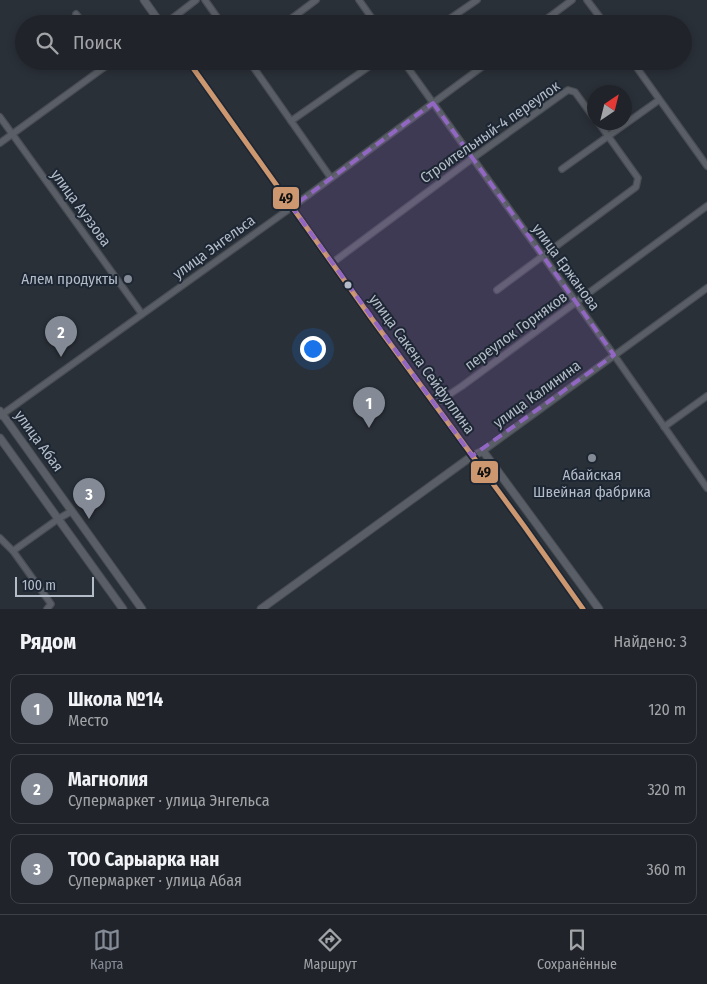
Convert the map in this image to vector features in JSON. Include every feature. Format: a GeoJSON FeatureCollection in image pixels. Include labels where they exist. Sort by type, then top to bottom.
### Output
{"type":"FeatureCollection","features":[{"type":"Feature","properties":{"kind":"street"},"geometry":{"type":"LineString","coordinates":[[144,0],[156,15]]}},
{"type":"Feature","properties":{"kind":"street"},"geometry":{"type":"LineString","coordinates":[[175,15],[196,0]]}},
{"type":"Feature","properties":{"kind":"street"},"geometry":{"type":"LineString","coordinates":[[205,0],[216,15]]}},
{"type":"Feature","properties":{"kind":"street"},"geometry":{"type":"LineString","coordinates":[[296,15],[316,0]]}},
{"type":"Feature","properties":{"kind":"street"},"geometry":{"type":"LineString","coordinates":[[359,0],[370,15]]}},
{"type":"Feature","properties":{"kind":"street"},"geometry":{"type":"LineString","coordinates":[[455,15],[476,0]]}},
{"type":"Feature","properties":{"kind":"street"},"geometry":{"type":"LineString","coordinates":[[552,15],[572,0]]}},
{"type":"Feature","properties":{"kind":"street"},"geometry":{"type":"LineString","coordinates":[[588,0],[598,15]]}},
{"type":"Feature","properties":{"kind":"street"},"geometry":{"type":"LineString","coordinates":[[0,143],[101,70]]}},
{"type":"Feature","properties":{"kind":"street","name":"улица Сакена Сейфуллина"},"geometry":{"type":"LineString","coordinates":[[194,70],[579,608]]}},
{"type":"Feature","properties":{"kind":"street"},"geometry":{"type":"LineString","coordinates":[[255,70],[331,178]]}},
{"type":"Feature","properties":{"kind":"street"},"geometry":{"type":"LineString","coordinates":[[291,121],[364,70]]}},
{"type":"Feature","properties":{"kind":"street","name":"улица Ержанова"},"geometry":{"type":"LineString","coordinates":[[410,70],[707,488]]}},
{"type":"Feature","properties":{"kind":"street","name":"улица Энгельса"},"geometry":{"type":"LineString","coordinates":[[1,414],[292,207],[478,70]]}},
{"type":"Feature","properties":{"kind":"street"},"geometry":{"type":"LineString","coordinates":[[638,70],[707,166]]}},
{"type":"Feature","properties":{"kind":"street","name":"Строительный-4 переулок"},"geometry":{"type":"LineString","coordinates":[[332,263],[418,198],[568,90],[575,92],[587,108]]}},
{"type":"Feature","properties":{"kind":"street"},"geometry":{"type":"LineString","coordinates":[[562,169],[659,100]]}},
{"type":"Feature","properties":{"kind":"street","name":"улица Ауэзова"},"geometry":{"type":"LineString","coordinates":[[0,117],[142,314]]}},
{"type":"Feature","properties":{"kind":"street"},"geometry":{"type":"LineString","coordinates":[[497,290],[636,187],[638,178],[603,130]]}},
{"type":"Feature","properties":{"kind":"street","name":"переулок Горняков"},"geometry":{"type":"LineString","coordinates":[[435,404],[707,206]]}},
{"type":"Feature","properties":{"kind":"street","name":"улица Калинина"},"geometry":{"type":"LineString","coordinates":[[261,609],[707,288]]}},
{"type":"Feature","properties":{"kind":"street"},"geometry":{"type":"LineString","coordinates":[[664,427],[707,396]]}},
{"type":"Feature","properties":{"kind":"street","name":"улица Абая"},"geometry":{"type":"LineString","coordinates":[[1,414],[142,609]]}},
{"type":"Feature","properties":{"kind":"street","name":"улица Абая"},"geometry":{"type":"LineString","coordinates":[[0,438],[123,609]]}},
{"type":"Feature","properties":{"kind":"street","name":"улица Сакена Сейфуллина"},"geometry":{"type":"LineString","coordinates":[[483,451],[598,609]]}},
{"type":"Feature","properties":{"kind":"street"},"geometry":{"type":"LineString","coordinates":[[13,551],[72,511]]}},
{"type":"Feature","properties":{"kind":"street"},"geometry":{"type":"LineString","coordinates":[[0,538],[13,551],[51,604],[48,609]]}},
{"type":"Feature","properties":{"kind":"highlighted area"},"geometry":{"type":"Polygon","coordinates":[[[433,103],[614,355],[472,456],[292,207],[433,103]]]}},
{"type":"Feature","properties":{"kind":"transit line","name":"49"},"geometry":{"type":"LineString","coordinates":[[194,70],[372,319],[583,609]]}},
{"type":"Feature","properties":{"kind":"place","name":"Алем продукты"},"geometry":{"type":"Point","coordinates":[128,279]}},
{"type":"Feature","properties":{"kind":"place","name":"Магнолия"},"geometry":{"type":"Point","coordinates":[61,357]}},
{"type":"Feature","properties":{"kind":"place","name":"Школа №14"},"geometry":{"type":"Point","coordinates":[369,428]}},
{"type":"Feature","properties":{"kind":"place","name":"Абайская Швейная фабрика"},"geometry":{"type":"Point","coordinates":[592,458]}},
{"type":"Feature","properties":{"kind":"place","name":"ТОО Сарыарка нан"},"geometry":{"type":"Point","coordinates":[89,519]}}]}
